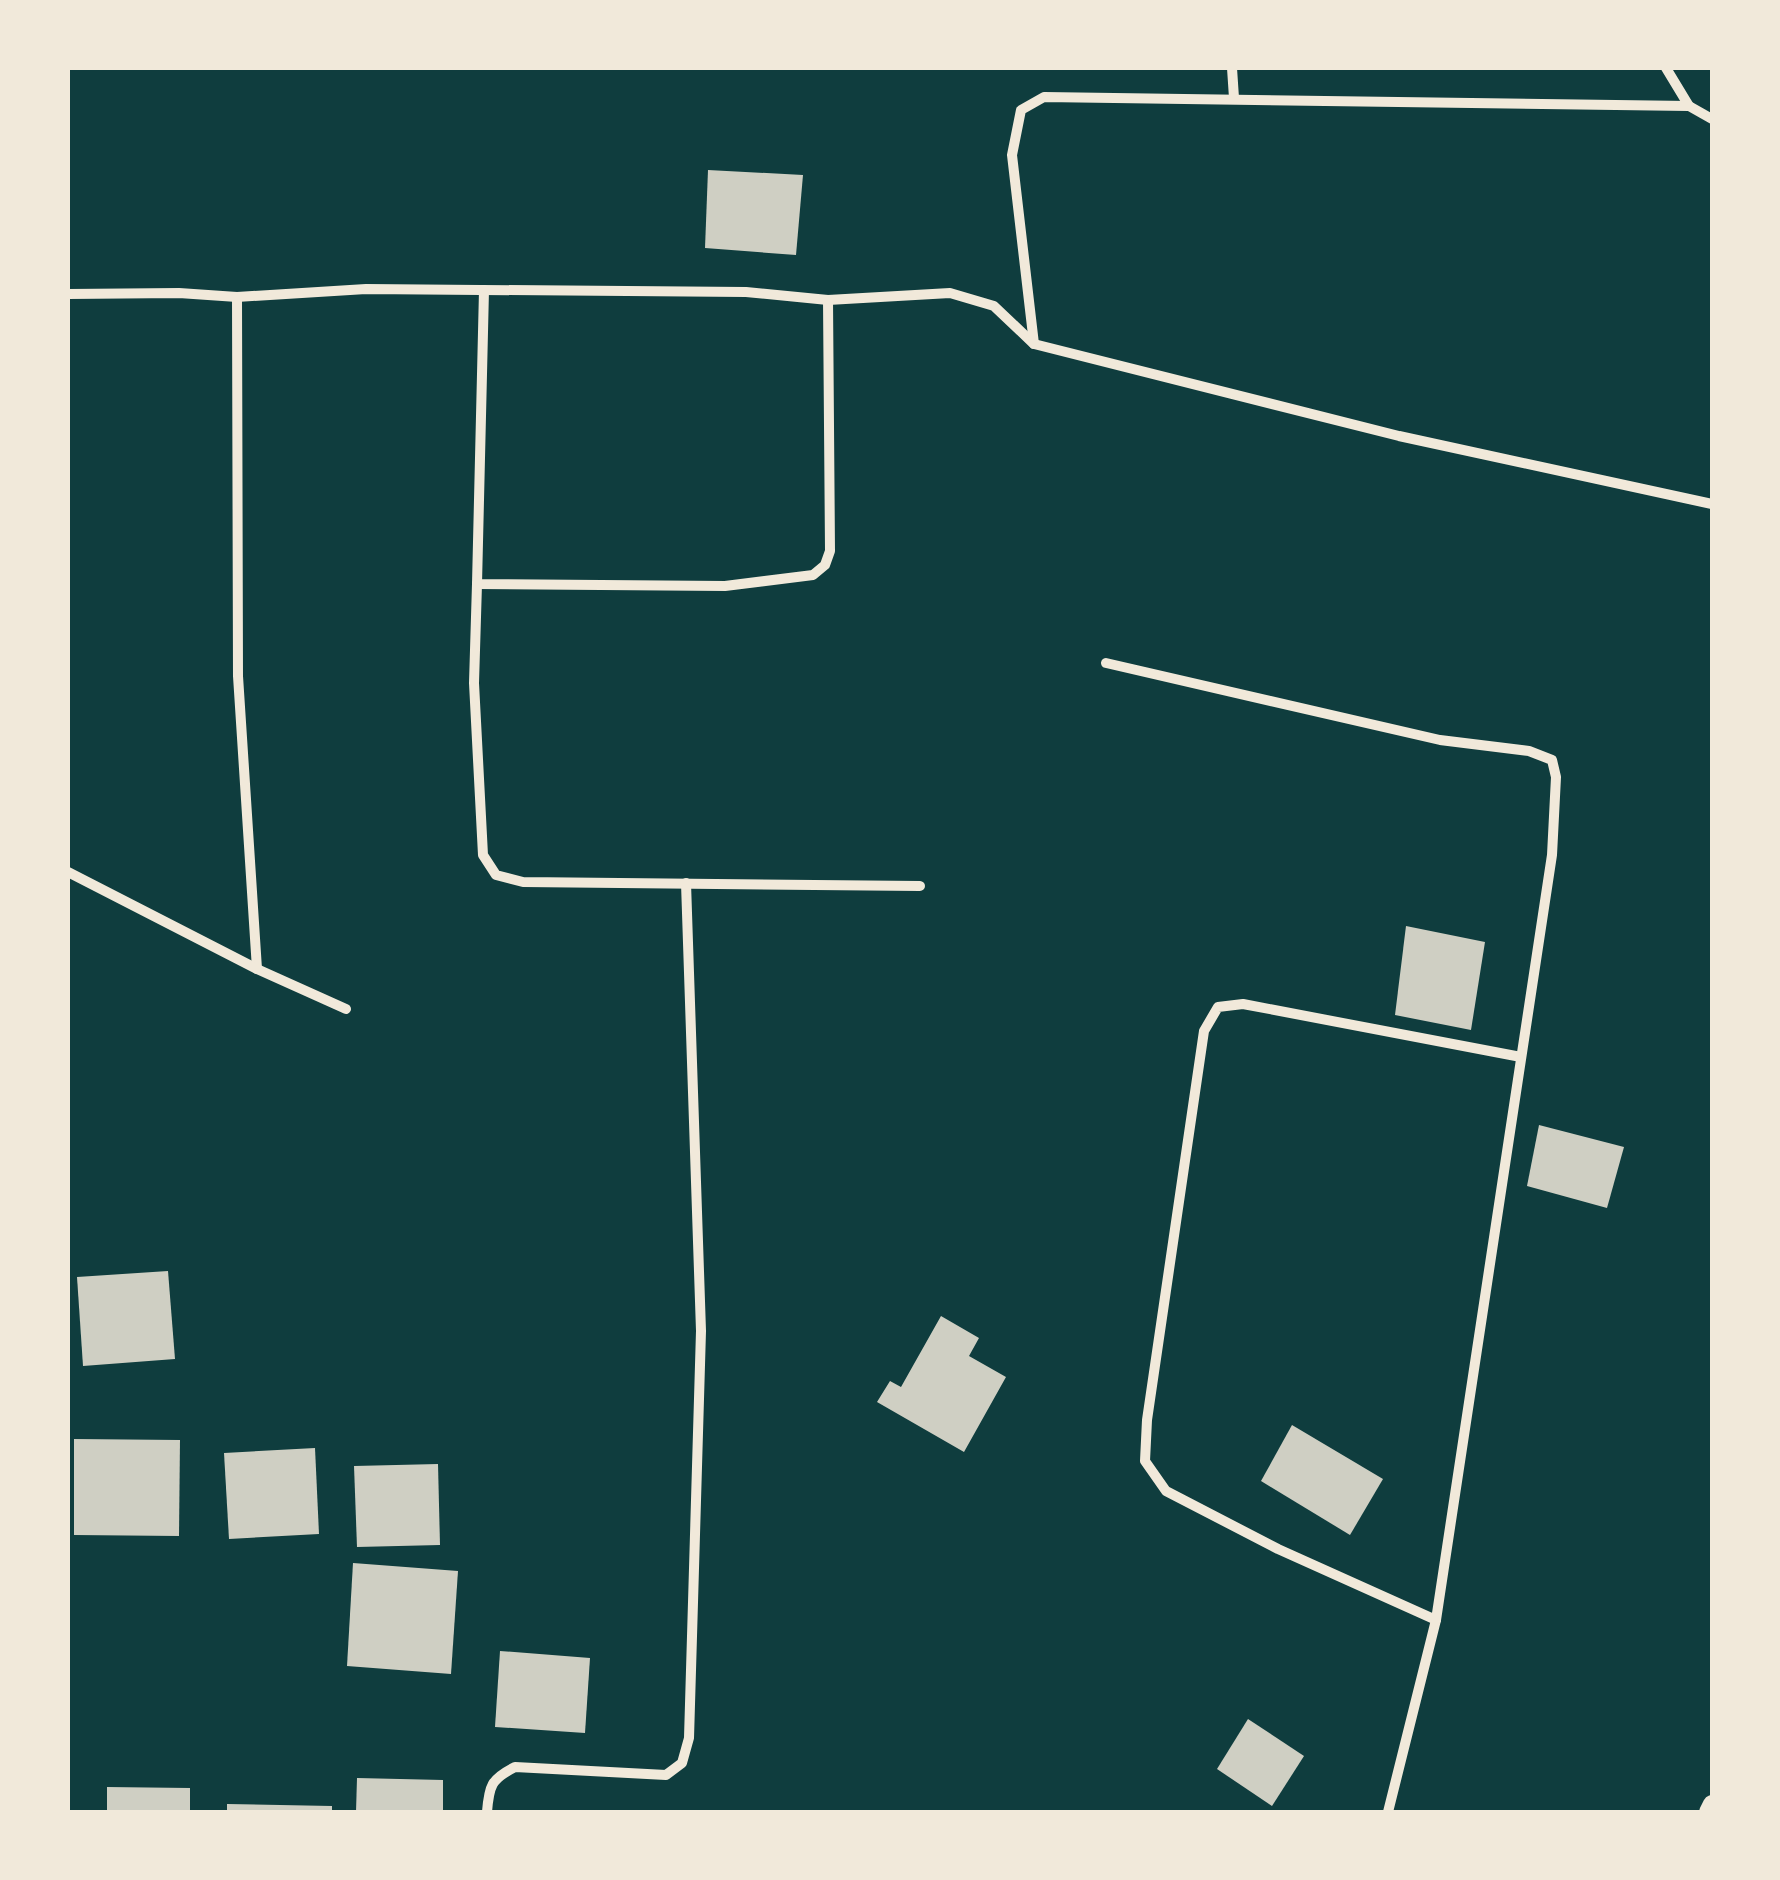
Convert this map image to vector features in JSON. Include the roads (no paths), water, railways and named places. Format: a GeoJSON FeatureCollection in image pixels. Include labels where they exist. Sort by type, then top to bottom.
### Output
{"type":"FeatureCollection","features":[{"type":"Feature","properties":{"kind":"street"},"geometry":{"type":"LineString","coordinates":[[1232,68],[1234,98]]}},
{"type":"Feature","properties":{"kind":"street"},"geometry":{"type":"LineString","coordinates":[[1666,68],[1690,106]]}},
{"type":"Feature","properties":{"kind":"street"},"geometry":{"type":"LineString","coordinates":[[1034,344],[1012,156],[1021,110],[1044,97],[1690,106],[1712,118]]}},
{"type":"Feature","properties":{"kind":"street"},"geometry":{"type":"LineString","coordinates":[[68,294],[237,297],[366,289],[746,292],[828,300],[950,293],[994,306],[1034,344],[1399,436],[1712,504]]}},
{"type":"Feature","properties":{"kind":"street"},"geometry":{"type":"LineString","coordinates":[[484,290],[474,684],[482,855],[496,875],[523,882],[920,886]]}},
{"type":"Feature","properties":{"kind":"street"},"geometry":{"type":"LineString","coordinates":[[237,297],[238,676],[257,969]]}},
{"type":"Feature","properties":{"kind":"street"},"geometry":{"type":"LineString","coordinates":[[477,584],[725,586],[813,575],[825,564],[830,551],[828,300]]}},
{"type":"Feature","properties":{"kind":"street"},"geometry":{"type":"LineString","coordinates":[[1106,663],[1440,740],[1529,751],[1552,760],[1556,778],[1552,855],[1436,1620],[1388,1812]]}},
{"type":"Feature","properties":{"kind":"street"},"geometry":{"type":"LineString","coordinates":[[68,872],[257,969],[346,1009]]}},
{"type":"Feature","properties":{"kind":"street"},"geometry":{"type":"LineString","coordinates":[[486,1812],[489,1791],[497,1776],[515,1767],[666,1774],[682,1763],[689,1738],[701,1331],[686,884]]}},
{"type":"Feature","properties":{"kind":"street"},"geometry":{"type":"LineString","coordinates":[[1436,1620],[1278,1549],[1166,1490],[1145,1461],[1147,1420],[1204,1031],[1218,1008],[1243,1004],[1521,1057]]}},
{"type":"Feature","properties":{"kind":"street"},"geometry":{"type":"LineString","coordinates":[[1708,1812],[1712,1804]]}}]}
